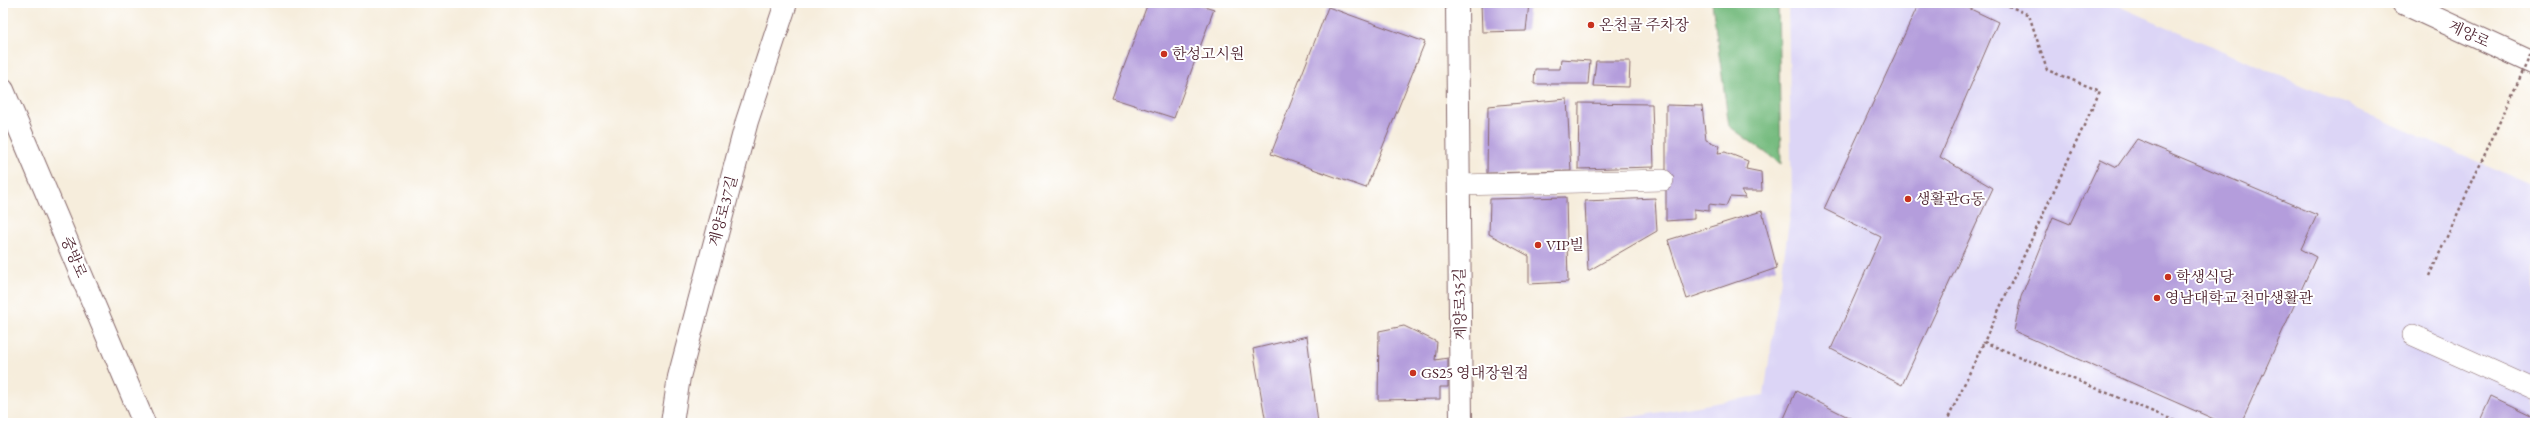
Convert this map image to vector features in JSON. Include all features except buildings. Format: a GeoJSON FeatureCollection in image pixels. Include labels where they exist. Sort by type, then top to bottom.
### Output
{"type":"FeatureCollection","features":[{"type":"Feature","properties":{"kind":"street","name":"계양로37길"},"geometry":{"type":"LineString","coordinates":[[672,423],[679,377],[747,121],[786,3]]}},
{"type":"Feature","properties":{"kind":"street","name":"계양로35길"},"geometry":{"type":"LineString","coordinates":[[1457,3],[1461,423]]}},
{"type":"Feature","properties":{"kind":"street","name":"계양로"},"geometry":{"type":"LineString","coordinates":[[2403,3],[2535,64]]}},
{"type":"Feature","properties":{"kind":"street","name":"중방로"},"geometry":{"type":"LineString","coordinates":[[3,90],[144,423]]}},
{"type":"Feature","properties":{"kind":"lane"},"geometry":{"type":"LineString","coordinates":[[1459,185],[1663,180]]}},
{"type":"Feature","properties":{"kind":"lane"},"geometry":{"type":"LineString","coordinates":[[2413,335],[2535,390]]}},
{"type":"Feature","properties":{"kind":"path"},"geometry":{"type":"LineString","coordinates":[[1946,423],[2100,91],[2047,70],[2029,15],[2003,3]]}},
{"type":"Feature","properties":{"kind":"path"},"geometry":{"type":"LineString","coordinates":[[2429,276],[2535,45]]}},
{"type":"Feature","properties":{"kind":"path"},"geometry":{"type":"LineString","coordinates":[[1984,342],[2180,423]]}},
{"type":"Feature","properties":{"kind":"shaded area","name":"영남대학교 천마생활관"},"geometry":{"type":"Polygon","coordinates":[[[1788,3],[2112,3],[2535,186],[2535,423],[1596,423],[1764,395],[1792,202],[1788,3]]]}},
{"type":"Feature","properties":{"kind":"green space"},"geometry":{"type":"Polygon","coordinates":[[[1712,3],[1778,3],[1781,164],[1729,126],[1712,3]]]}},
{"type":"Feature","properties":{"kind":"place","name":"온천골 주차장"},"geometry":{"type":"Point","coordinates":[1591,25]}},
{"type":"Feature","properties":{"kind":"place","name":"한성고시원"},"geometry":{"type":"Point","coordinates":[1164,54]}},
{"type":"Feature","properties":{"kind":"place","name":"생활관G동"},"geometry":{"type":"Point","coordinates":[1908,199]}},
{"type":"Feature","properties":{"kind":"place","name":"VIP빌"},"geometry":{"type":"Point","coordinates":[1538,245]}},
{"type":"Feature","properties":{"kind":"place","name":"학생식당"},"geometry":{"type":"Point","coordinates":[2168,277]}},
{"type":"Feature","properties":{"kind":"place","name":"영남대학교 천마생활관"},"geometry":{"type":"Point","coordinates":[2157,298]}},
{"type":"Feature","properties":{"kind":"place","name":"GS25 영대장원점"},"geometry":{"type":"Point","coordinates":[1413,373]}}]}
